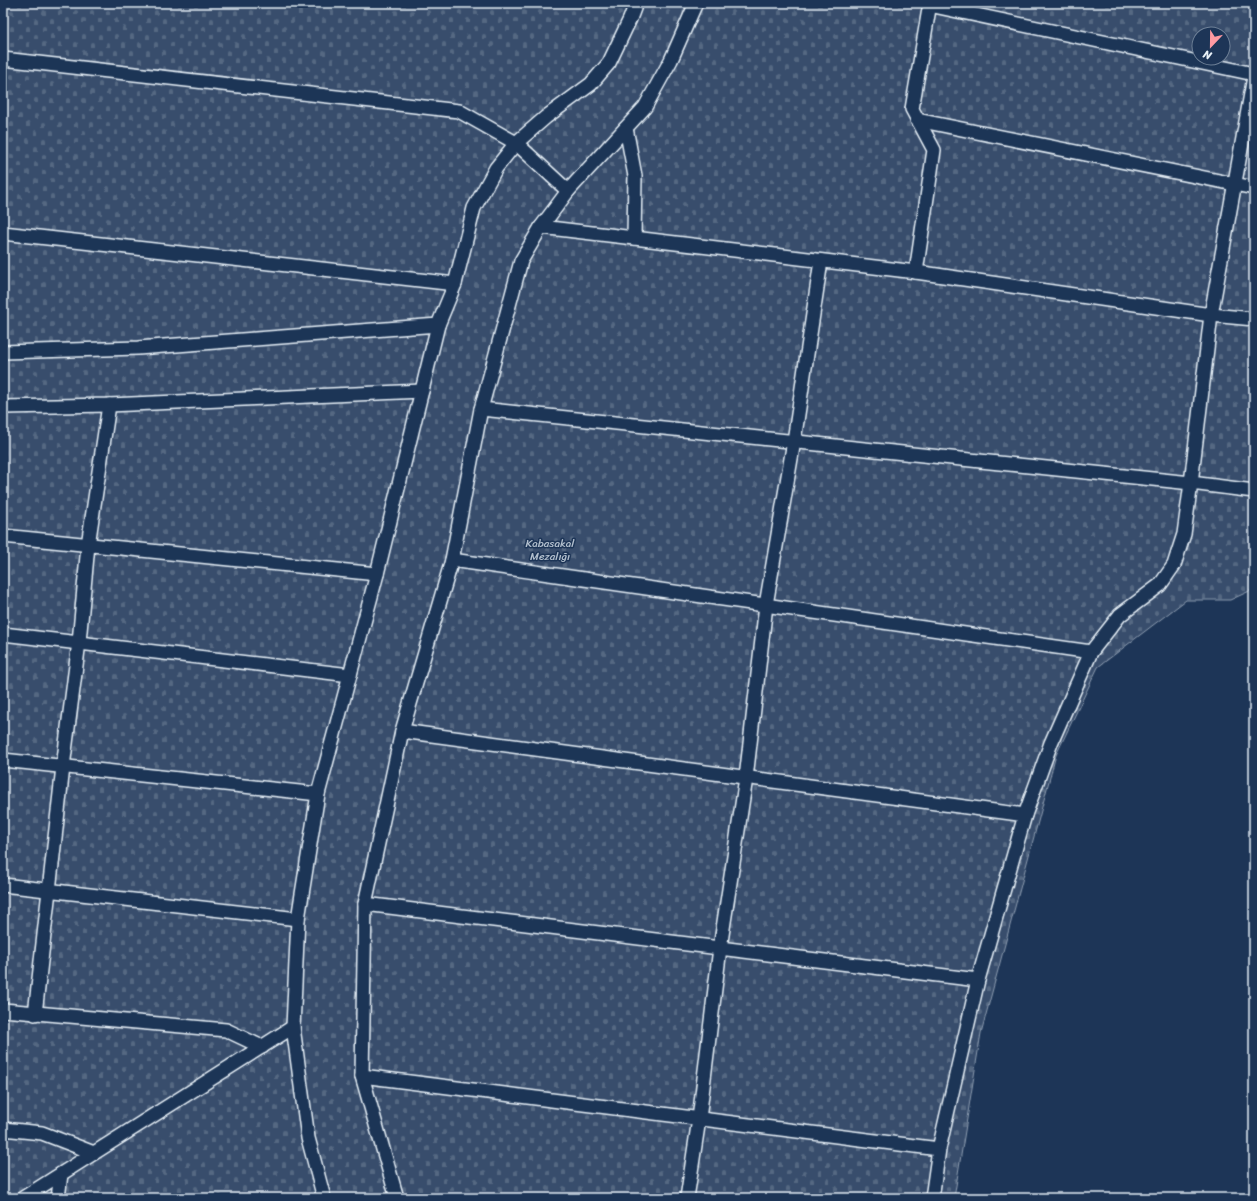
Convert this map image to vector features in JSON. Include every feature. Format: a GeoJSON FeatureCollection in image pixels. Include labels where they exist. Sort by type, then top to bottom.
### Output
{"type":"FeatureCollection","features":[{"type":"Feature","properties":{"kind":"lane"},"geometry":{"type":"LineString","coordinates":[[324,1198],[308,1138],[293,1027],[298,919],[318,794],[377,574],[438,326],[455,284],[474,208],[496,168],[516,143],[546,117],[591,84],[609,63],[636,3]]}},
{"type":"Feature","properties":{"kind":"lane"},"geometry":{"type":"LineString","coordinates":[[397,1198],[362,1076],[365,904],[402,731],[452,560],[481,409],[521,261],[540,227],[568,191],[645,107],[671,60],[696,3]]}},
{"type":"Feature","properties":{"kind":"lane"},"geometry":{"type":"LineString","coordinates":[[916,272],[934,150],[912,109],[930,4],[1254,74]]}},
{"type":"Feature","properties":{"kind":"lane"},"geometry":{"type":"LineString","coordinates":[[3,58],[460,111],[516,143],[568,191]]}},
{"type":"Feature","properties":{"kind":"lane"},"geometry":{"type":"LineString","coordinates":[[932,1198],[939,1149],[978,980],[1024,815],[1051,743],[1091,652],[1120,615],[1160,585],[1174,565],[1184,534],[1212,314],[1254,77]]}},
{"type":"Feature","properties":{"kind":"lane"},"geometry":{"type":"LineString","coordinates":[[917,120],[1254,188]]}},
{"type":"Feature","properties":{"kind":"lane"},"geometry":{"type":"LineString","coordinates":[[626,128],[635,176],[634,238]]}},
{"type":"Feature","properties":{"kind":"lane"},"geometry":{"type":"LineString","coordinates":[[540,227],[916,272],[1254,319]]}},
{"type":"Feature","properties":{"kind":"lane"},"geometry":{"type":"LineString","coordinates":[[3,233],[455,284]]}},
{"type":"Feature","properties":{"kind":"lane"},"geometry":{"type":"LineString","coordinates":[[687,1198],[699,1119],[720,948],[746,778],[766,605],[794,441],[821,261]]}},
{"type":"Feature","properties":{"kind":"lane"},"geometry":{"type":"LineString","coordinates":[[3,352],[138,348],[438,326]]}},
{"type":"Feature","properties":{"kind":"lane"},"geometry":{"type":"LineString","coordinates":[[3,407],[422,391]]}},
{"type":"Feature","properties":{"kind":"lane"},"geometry":{"type":"LineString","coordinates":[[35,1014],[63,767],[79,642],[88,544],[109,404]]}},
{"type":"Feature","properties":{"kind":"lane"},"geometry":{"type":"LineString","coordinates":[[481,409],[1191,483],[1254,491]]}},
{"type":"Feature","properties":{"kind":"lane"},"geometry":{"type":"LineString","coordinates":[[3,536],[377,574]]}},
{"type":"Feature","properties":{"kind":"lane"},"geometry":{"type":"LineString","coordinates":[[452,560],[1091,652]]}},
{"type":"Feature","properties":{"kind":"lane"},"geometry":{"type":"LineString","coordinates":[[3,634],[350,675]]}},
{"type":"Feature","properties":{"kind":"lane"},"geometry":{"type":"LineString","coordinates":[[402,731],[1024,815]]}},
{"type":"Feature","properties":{"kind":"lane"},"geometry":{"type":"LineString","coordinates":[[3,760],[318,794]]}},
{"type":"Feature","properties":{"kind":"lane"},"geometry":{"type":"LineString","coordinates":[[3,885],[298,919]]}},
{"type":"Feature","properties":{"kind":"lane"},"geometry":{"type":"LineString","coordinates":[[365,904],[978,980]]}},
{"type":"Feature","properties":{"kind":"lane"},"geometry":{"type":"LineString","coordinates":[[3,1010],[226,1030],[262,1047]]}},
{"type":"Feature","properties":{"kind":"lane"},"geometry":{"type":"LineString","coordinates":[[23,1198],[293,1027]]}},
{"type":"Feature","properties":{"kind":"lane"},"geometry":{"type":"LineString","coordinates":[[362,1076],[939,1149]]}},
{"type":"Feature","properties":{"kind":"lane"},"geometry":{"type":"LineString","coordinates":[[3,1129],[42,1133],[94,1153]]}},
{"type":"Feature","properties":{"kind":"lane"},"geometry":{"type":"LineString","coordinates":[[58,1198],[61,1174]]}},
{"type":"Feature","properties":{"kind":"green space","name":"Kabasakal Mezalığı"},"geometry":{"type":"Polygon","coordinates":[[[3,3],[1254,3],[1254,589],[1230,600],[1186,600],[1098,667],[1056,755],[981,1033],[954,1198],[3,1198],[3,3]]]}}]}
